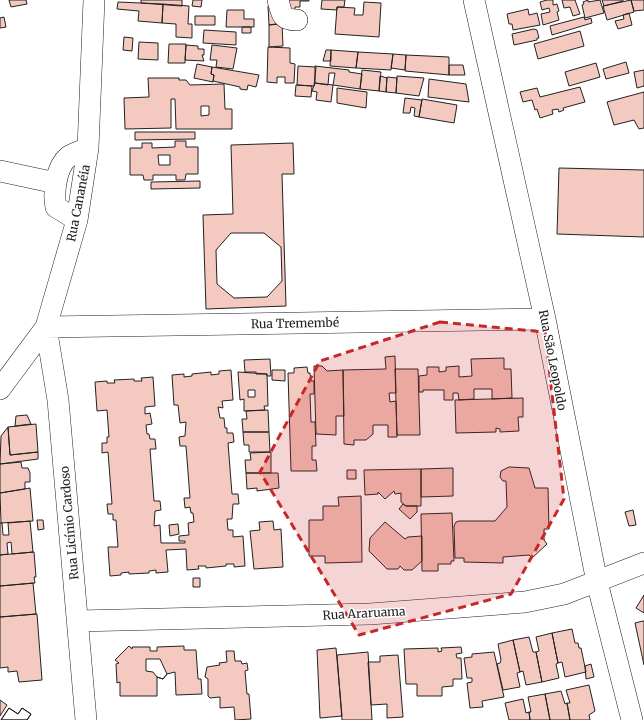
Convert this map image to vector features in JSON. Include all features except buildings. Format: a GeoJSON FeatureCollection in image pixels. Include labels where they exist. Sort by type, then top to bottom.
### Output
{"type":"FeatureCollection","features":[{"type":"Feature","properties":{"kind":"street","name":"Rua Cananéia"},"geometry":{"type":"LineString","coordinates":[[0,388],[46,327],[77,220],[88,148],[94,0]]}},
{"type":"Feature","properties":{"kind":"street"},"geometry":{"type":"LineString","coordinates":[[278,0],[286,20],[297,20]]}},
{"type":"Feature","properties":{"kind":"street","name":"Rua São Leopoldo"},"geometry":{"type":"LineString","coordinates":[[474,0],[545,319],[597,582],[632,720]]}},
{"type":"Feature","properties":{"kind":"street"},"geometry":{"type":"LineString","coordinates":[[77,220],[56,207],[56,183],[64,162],[69,156],[88,148]]}},
{"type":"Feature","properties":{"kind":"street"},"geometry":{"type":"LineString","coordinates":[[0,171],[56,183]]}},
{"type":"Feature","properties":{"kind":"street","name":"Rua Tremembé"},"geometry":{"type":"LineString","coordinates":[[46,327],[545,319]]}},
{"type":"Feature","properties":{"kind":"street","name":"Rua Licínio Cardoso"},"geometry":{"type":"LineString","coordinates":[[46,327],[58,400],[86,720]]}},
{"type":"Feature","properties":{"kind":"street","name":"Rua Araruama"},"geometry":{"type":"LineString","coordinates":[[78,621],[370,614],[525,602],[564,594],[644,563]]}},
{"type":"Feature","properties":{"kind":"highlighted area"},"geometry":{"type":"Polygon","coordinates":[[[440,322],[545,332],[564,499],[511,594],[359,635],[260,472],[320,361],[440,322]]]}}]}
